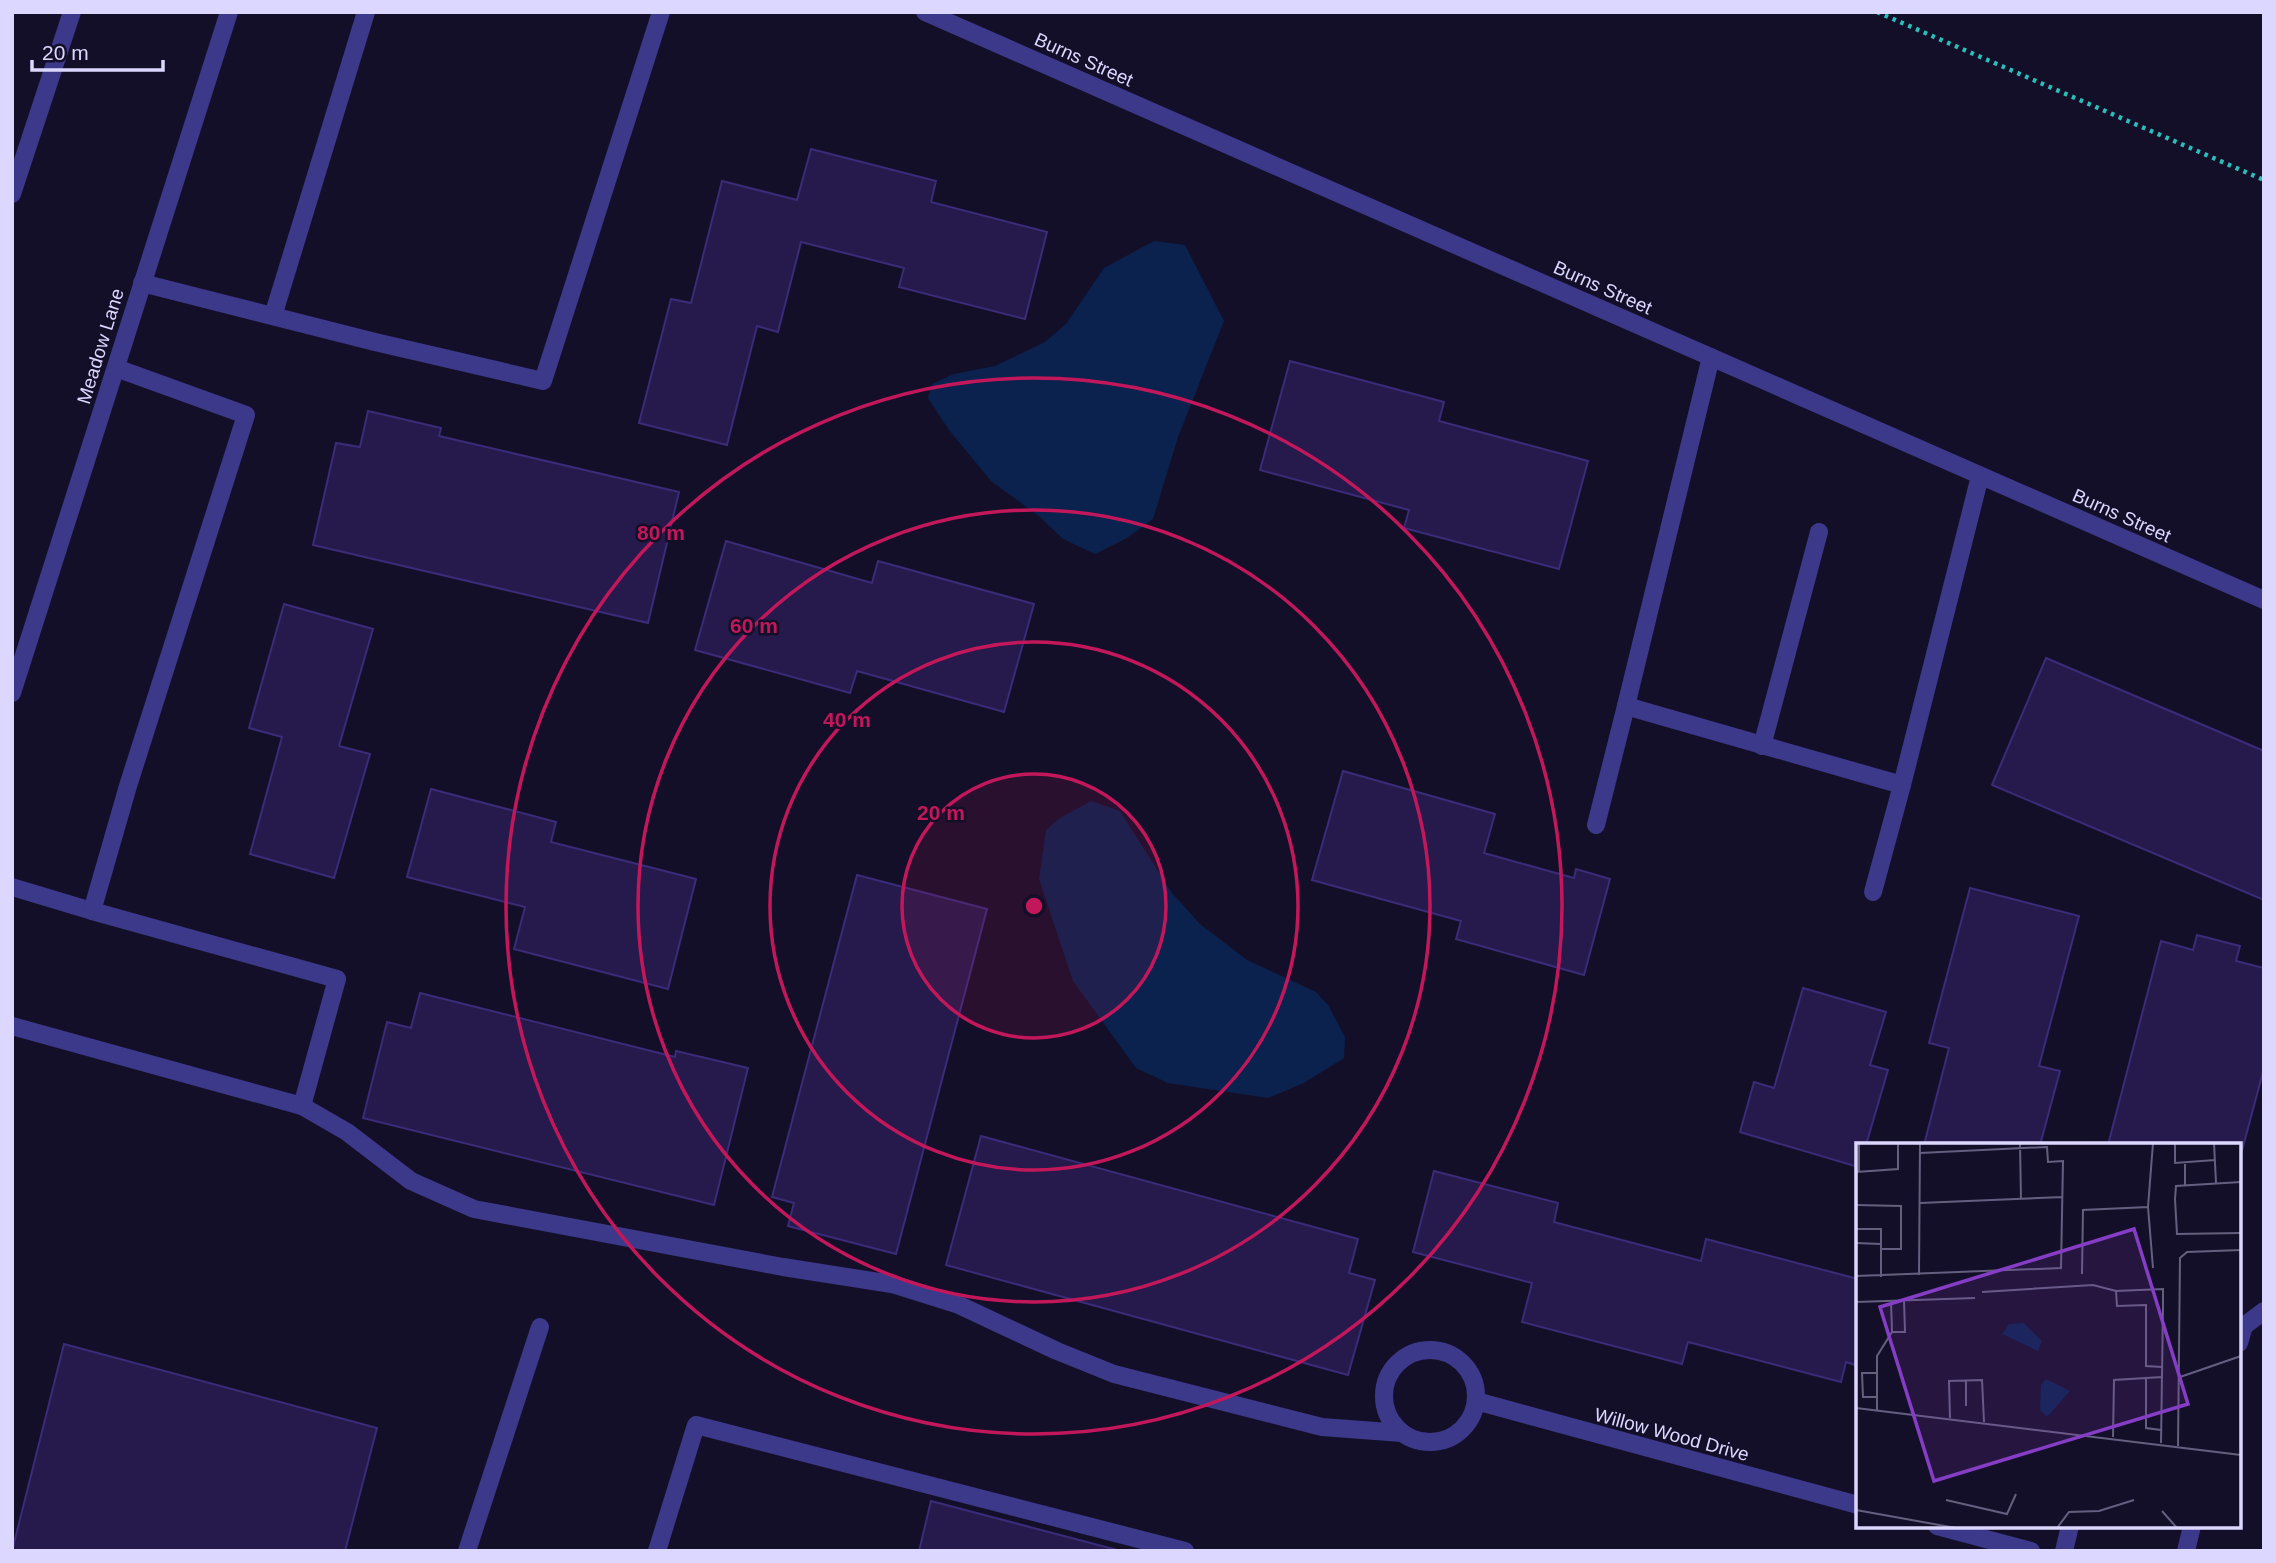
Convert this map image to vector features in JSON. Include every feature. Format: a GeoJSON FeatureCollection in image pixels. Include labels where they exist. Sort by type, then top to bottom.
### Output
{"type":"FeatureCollection","features":[{"type":"Feature","properties":{"kind":"street"},"geometry":{"type":"LineString","coordinates":[[12,194],[72,12]]}},
{"type":"Feature","properties":{"kind":"street","name":"Meadow Lane"},"geometry":{"type":"LineString","coordinates":[[12,693],[229,12]]}},
{"type":"Feature","properties":{"kind":"street"},"geometry":{"type":"LineString","coordinates":[[272,316],[366,12]]}},
{"type":"Feature","properties":{"kind":"street"},"geometry":{"type":"LineString","coordinates":[[142,284],[543,381],[661,12]]}},
{"type":"Feature","properties":{"kind":"street","name":"Burns Street"},"geometry":{"type":"LineString","coordinates":[[925,12],[2264,600]]}},
{"type":"Feature","properties":{"kind":"street"},"geometry":{"type":"LineString","coordinates":[[1596,825],[1711,358]]}},
{"type":"Feature","properties":{"kind":"street"},"geometry":{"type":"LineString","coordinates":[[92,911],[128,786],[246,415],[116,368]]}},
{"type":"Feature","properties":{"kind":"street"},"geometry":{"type":"LineString","coordinates":[[1873,892],[1980,476]]}},
{"type":"Feature","properties":{"kind":"street"},"geometry":{"type":"LineString","coordinates":[[1762,746],[1819,532]]}},
{"type":"Feature","properties":{"kind":"street"},"geometry":{"type":"LineString","coordinates":[[1626,706],[1902,785]]}},
{"type":"Feature","properties":{"kind":"street"},"geometry":{"type":"LineString","coordinates":[[12,887],[337,979],[302,1106]]}},
{"type":"Feature","properties":{"kind":"street"},"geometry":{"type":"LineString","coordinates":[[12,1026],[302,1106],[347,1132],[411,1181],[474,1209],[783,1267],[891,1284],[959,1304],[1057,1351],[1114,1374],[1322,1427],[1402,1433]]}},
{"type":"Feature","properties":{"kind":"street"},"geometry":{"type":"LineString","coordinates":[[2241,1331],[2264,1311]]}},
{"type":"Feature","properties":{"kind":"street"},"geometry":{"type":"LineString","coordinates":[[467,1551],[540,1327]]}},
{"type":"Feature","properties":{"kind":"street"},"geometry":{"type":"LineString","coordinates":[[1427,1350],[1443,1352],[1458,1360],[1469,1371],[1475,1386],[1476,1401],[1465,1427],[1454,1436],[1441,1441],[1414,1440],[1402,1433],[1391,1421],[1385,1406],[1384,1390],[1389,1375],[1399,1362],[1412,1354],[1427,1350]]}},
{"type":"Feature","properties":{"kind":"street","name":"Willow Wood Drive"},"geometry":{"type":"LineString","coordinates":[[1476,1401],[1856,1504]]}},
{"type":"Feature","properties":{"kind":"street"},"geometry":{"type":"LineString","coordinates":[[657,1551],[696,1425],[1185,1551]]}},
{"type":"Feature","properties":{"kind":"street"},"geometry":{"type":"LineString","coordinates":[[1945,1528],[2031,1551]]}},
{"type":"Feature","properties":{"kind":"street"},"geometry":{"type":"LineString","coordinates":[[2064,1551],[2070,1528]]}},
{"type":"Feature","properties":{"kind":"street"},"geometry":{"type":"LineString","coordinates":[[2186,1551],[2192,1528]]}},
{"type":"Feature","properties":{"kind":"path"},"geometry":{"type":"LineString","coordinates":[[1877,12],[2264,180]]}},
{"type":"Feature","properties":{"kind":"water"},"geometry":{"type":"Polygon","coordinates":[[[1154,241],[1185,245],[1224,321],[1178,437],[1153,519],[1127,538],[1095,554],[1063,539],[1039,516],[991,481],[949,430],[928,398],[932,384],[954,374],[995,366],[1045,342],[1066,324],[1104,268],[1154,241]]]}},
{"type":"Feature","properties":{"kind":"water"},"geometry":{"type":"Polygon","coordinates":[[[1091,801],[1120,811],[1172,893],[1200,924],[1247,960],[1316,992],[1328,1005],[1345,1037],[1344,1058],[1304,1083],[1268,1098],[1168,1083],[1136,1068],[1073,981],[1039,879],[1046,830],[1060,818],[1091,801]]]}},
{"type":"Feature","properties":{"kind":"building"},"geometry":{"type":"Polygon","coordinates":[[[811,149],[936,181],[931,202],[1047,232],[1025,319],[899,287],[904,268],[801,242],[778,332],[757,326],[727,445],[639,423],[671,299],[691,303],[722,181],[797,200],[811,149]]]}},
{"type":"Feature","properties":{"kind":"building"},"geometry":{"type":"Polygon","coordinates":[[[1290,361],[1444,402],[1439,421],[1588,461],[1559,569],[1404,528],[1409,510],[1260,470],[1290,361]]]}},
{"type":"Feature","properties":{"kind":"building"},"geometry":{"type":"Polygon","coordinates":[[[368,411],[441,428],[439,436],[679,492],[648,623],[313,545],[336,443],[360,447],[368,411]]]}},
{"type":"Feature","properties":{"kind":"building"},"geometry":{"type":"Polygon","coordinates":[[[726,541],[872,583],[878,561],[1034,604],[1004,712],[857,671],[850,693],[695,650],[726,541]]]}},
{"type":"Feature","properties":{"kind":"building"},"geometry":{"type":"Polygon","coordinates":[[[284,604],[373,629],[339,746],[370,754],[334,878],[250,854],[282,737],[249,728],[284,604]]]}},
{"type":"Feature","properties":{"kind":"building"},"geometry":{"type":"Polygon","coordinates":[[[2046,658],[2264,751],[2264,900],[1992,785],[2046,658]]]}},
{"type":"Feature","properties":{"kind":"building"},"geometry":{"type":"Polygon","coordinates":[[[1343,771],[1495,814],[1484,853],[1574,878],[1576,869],[1610,879],[1584,975],[1456,939],[1461,921],[1312,880],[1343,771]]]}},
{"type":"Feature","properties":{"kind":"building"},"geometry":{"type":"Polygon","coordinates":[[[431,789],[556,822],[551,842],[696,879],[668,989],[514,949],[525,907],[407,877],[431,789]]]}},
{"type":"Feature","properties":{"kind":"building"},"geometry":{"type":"Polygon","coordinates":[[[857,875],[987,909],[896,1254],[788,1226],[794,1203],[772,1197],[857,875]]]}},
{"type":"Feature","properties":{"kind":"building"},"geometry":{"type":"Polygon","coordinates":[[[1970,888],[2079,916],[2039,1066],[2060,1071],[2041,1143],[1925,1143],[1949,1048],[1929,1043],[1970,888]]]}},
{"type":"Feature","properties":{"kind":"building"},"geometry":{"type":"Polygon","coordinates":[[[2197,935],[2240,946],[2236,961],[2264,968],[2264,1068],[2241,1154],[2241,1143],[2109,1143],[2161,941],[2193,950],[2197,935]]]}},
{"type":"Feature","properties":{"kind":"building"},"geometry":{"type":"Polygon","coordinates":[[[1803,988],[1886,1012],[1870,1065],[1888,1070],[1867,1143],[1856,1143],[1856,1166],[1740,1132],[1754,1082],[1774,1088],[1803,988]]]}},
{"type":"Feature","properties":{"kind":"building"},"geometry":{"type":"Polygon","coordinates":[[[420,993],[675,1057],[676,1051],[748,1068],[714,1205],[363,1118],[387,1022],[411,1028],[420,993]]]}},
{"type":"Feature","properties":{"kind":"building"},"geometry":{"type":"Polygon","coordinates":[[[981,1136],[1358,1239],[1349,1273],[1375,1280],[1348,1375],[946,1265],[981,1136]]]}},
{"type":"Feature","properties":{"kind":"building"},"geometry":{"type":"Polygon","coordinates":[[[1434,1171],[1558,1203],[1554,1222],[1701,1261],[1706,1239],[1856,1278],[1856,1365],[1846,1362],[1841,1382],[1688,1342],[1682,1364],[1522,1322],[1532,1283],[1413,1252],[1434,1171]]]}},
{"type":"Feature","properties":{"kind":"building"},"geometry":{"type":"Polygon","coordinates":[[[64,1344],[377,1428],[345,1551],[12,1551],[64,1344]]]}},
{"type":"Feature","properties":{"kind":"building"},"geometry":{"type":"Polygon","coordinates":[[[931,1501],[1121,1551],[919,1551],[931,1501]]]}}]}
